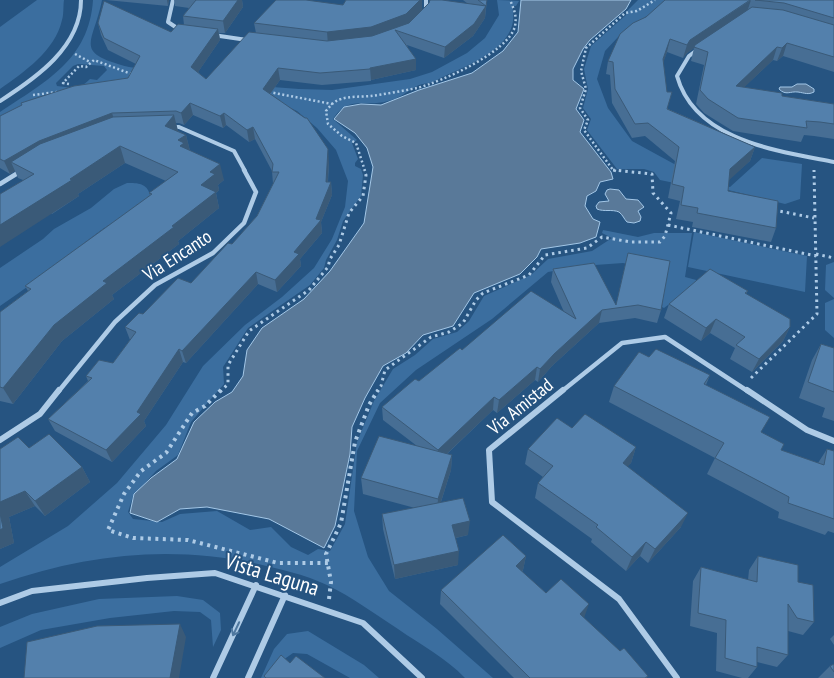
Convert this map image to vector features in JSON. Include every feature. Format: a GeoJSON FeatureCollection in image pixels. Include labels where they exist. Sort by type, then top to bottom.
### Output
{"type":"FeatureCollection","features":[{"type":"Feature","properties":{"kind":"street"},"geometry":{"type":"LineString","coordinates":[[0,101],[34,79],[71,39],[81,14],[81,0]]}},
{"type":"Feature","properties":{"kind":"street"},"geometry":{"type":"LineString","coordinates":[[173,0],[168,22],[182,32]]}},
{"type":"Feature","properties":{"kind":"street"},"geometry":{"type":"LineString","coordinates":[[420,18],[426,12],[426,0]]}},
{"type":"Feature","properties":{"kind":"street"},"geometry":{"type":"LineString","coordinates":[[212,35],[250,40]]}},
{"type":"Feature","properties":{"kind":"street"},"geometry":{"type":"LineString","coordinates":[[703,46],[689,56],[677,76],[684,97],[701,115],[721,131],[751,144],[834,162]]}},
{"type":"Feature","properties":{"kind":"street","name":"Via Encanto"},"geometry":{"type":"LineString","coordinates":[[0,440],[40,414],[115,322],[155,285],[213,253],[244,223],[256,192],[234,151],[179,127],[161,128]]}},
{"type":"Feature","properties":{"kind":"street"},"geometry":{"type":"LineString","coordinates":[[0,184],[30,166]]}},
{"type":"Feature","properties":{"kind":"street","name":"Via Amistad"},"geometry":{"type":"LineString","coordinates":[[678,678],[619,599],[492,502],[489,450],[622,343],[665,337],[807,430],[834,441]]}},
{"type":"Feature","properties":{"kind":"street","name":"Vista Laguna"},"geometry":{"type":"LineString","coordinates":[[0,603],[32,591],[147,578],[215,573],[256,585],[363,623],[422,678]]}},
{"type":"Feature","properties":{"kind":"street"},"geometry":{"type":"LineString","coordinates":[[213,678],[256,585]]}},
{"type":"Feature","properties":{"kind":"street"},"geometry":{"type":"LineString","coordinates":[[248,678],[284,595]]}},
{"type":"Feature","properties":{"kind":"path"},"geometry":{"type":"LineString","coordinates":[[328,563],[278,563],[188,540],[133,538],[108,530],[124,494],[141,471],[166,453],[192,412],[205,406],[228,384],[228,365],[249,331],[309,290],[328,267],[330,259],[339,245],[349,213],[364,196],[366,175],[356,144],[342,136],[328,124],[326,111],[332,104],[344,98],[378,95],[416,88],[437,82],[476,63],[502,45],[511,35],[517,18],[515,8],[510,0]]}},
{"type":"Feature","properties":{"kind":"path"},"geometry":{"type":"LineString","coordinates":[[645,0],[654,1]]}},
{"type":"Feature","properties":{"kind":"path"},"geometry":{"type":"LineString","coordinates":[[324,608],[331,593],[330,571],[326,554],[341,523],[355,442],[369,405],[381,386],[385,370],[431,337],[449,332],[463,323],[476,300],[483,293],[529,275],[545,255],[587,248],[602,237],[627,243],[642,244],[660,242],[664,236],[671,212],[653,193],[652,174],[645,171],[630,174],[613,170],[584,130],[588,120],[580,108],[586,89],[581,71],[586,48],[625,13],[637,11],[654,1]]}},
{"type":"Feature","properties":{"kind":"path"},"geometry":{"type":"LineString","coordinates":[[15,91],[34,96],[62,91],[69,84],[63,83],[79,66],[86,67],[94,60],[109,65],[122,73],[138,75]]}},
{"type":"Feature","properties":{"kind":"path"},"geometry":{"type":"LineString","coordinates":[[266,91],[332,104]]}},
{"type":"Feature","properties":{"kind":"path"},"geometry":{"type":"LineString","coordinates":[[742,388],[817,314],[812,196],[815,158]]}},
{"type":"Feature","properties":{"kind":"path"},"geometry":{"type":"LineString","coordinates":[[769,210],[814,218]]}},
{"type":"Feature","properties":{"kind":"path"},"geometry":{"type":"LineString","coordinates":[[668,225],[834,258]]}},
{"type":"Feature","properties":{"kind":"shaded area"},"geometry":{"type":"Polygon","coordinates":[[[37,0],[64,0],[63,18],[58,31],[46,51],[37,60],[0,89],[0,27],[37,0]]]}},
{"type":"Feature","properties":{"kind":"shaded area"},"geometry":{"type":"Polygon","coordinates":[[[93,0],[102,0],[91,45],[93,51],[99,57],[111,62],[129,67],[259,86],[332,90],[410,79],[432,72],[467,53],[485,38],[499,15],[497,0],[519,1],[516,6],[512,6],[513,21],[509,33],[489,53],[434,81],[417,86],[392,100],[380,103],[351,104],[339,111],[333,119],[357,140],[352,143],[358,159],[355,166],[361,169],[363,175],[361,196],[343,221],[337,240],[326,260],[324,268],[310,285],[248,328],[223,367],[224,384],[191,422],[178,455],[156,471],[133,496],[128,512],[133,519],[162,522],[180,514],[217,511],[250,530],[271,527],[291,547],[308,555],[318,549],[330,551],[345,524],[357,442],[374,401],[393,369],[415,355],[433,339],[457,332],[469,321],[484,296],[531,275],[548,259],[592,251],[612,238],[602,233],[603,230],[638,237],[654,233],[692,233],[685,277],[700,281],[664,308],[662,307],[666,272],[623,263],[581,266],[548,272],[492,319],[416,370],[380,403],[357,451],[354,511],[368,557],[389,591],[437,629],[493,678],[465,678],[433,652],[336,590],[300,575],[254,563],[189,555],[157,554],[126,556],[63,566],[0,584],[0,567],[68,526],[117,483],[166,425],[203,366],[245,325],[282,297],[314,268],[332,239],[345,207],[348,181],[336,150],[317,128],[297,111],[258,93],[0,120],[0,112],[48,79],[74,54],[83,39],[90,21],[93,0]],[[78,64],[73,66],[56,83],[57,86],[75,87],[82,85],[90,79],[97,80],[107,70],[104,66],[78,64]]]}},
{"type":"Feature","properties":{"kind":"shaded area"},"geometry":{"type":"Polygon","coordinates":[[[521,0],[631,0],[626,9],[590,40],[573,69],[573,80],[584,89],[576,109],[584,120],[580,132],[611,172],[613,179],[600,182],[596,191],[587,196],[585,206],[593,219],[600,222],[596,237],[580,243],[541,249],[537,257],[520,274],[474,293],[453,326],[423,335],[406,353],[383,366],[365,398],[352,427],[350,454],[335,526],[324,548],[269,519],[207,507],[180,509],[157,522],[130,513],[134,494],[151,478],[177,459],[194,422],[215,402],[232,392],[243,376],[247,350],[262,328],[304,299],[330,271],[364,223],[373,167],[367,148],[355,133],[334,119],[344,107],[361,104],[381,105],[419,90],[472,73],[503,51],[518,32],[521,0]]]}},
{"type":"Feature","properties":{"kind":"shaded area"},"geometry":{"type":"Polygon","coordinates":[[[638,0],[669,0],[619,36],[605,51],[597,79],[608,108],[632,141],[709,183],[730,187],[762,158],[802,164],[800,199],[785,204],[720,188],[713,191],[660,180],[654,172],[644,169],[617,169],[587,130],[591,119],[583,108],[588,89],[584,69],[591,46],[626,15],[626,12],[638,0]]]}},
{"type":"Feature","properties":{"kind":"shaded area"},"geometry":{"type":"Polygon","coordinates":[[[797,84],[806,84],[814,89],[814,92],[808,94],[786,93],[779,89],[780,87],[792,87],[797,84]]]}},
{"type":"Feature","properties":{"kind":"shaded area"},"geometry":{"type":"Polygon","coordinates":[[[127,183],[144,186],[150,195],[134,211],[100,231],[0,306],[0,268],[43,239],[54,229],[91,208],[114,189],[127,183]]]}},
{"type":"Feature","properties":{"kind":"shaded area"},"geometry":{"type":"Polygon","coordinates":[[[610,189],[619,190],[626,199],[638,200],[644,207],[638,211],[641,217],[640,221],[634,223],[627,222],[619,212],[597,209],[596,206],[599,202],[609,201],[605,194],[610,189]]]}},
{"type":"Feature","properties":{"kind":"shaded area"},"geometry":{"type":"Polygon","coordinates":[[[694,232],[807,256],[805,292],[688,267],[694,232]]]}},
{"type":"Feature","properties":{"kind":"shaded area"},"geometry":{"type":"Polygon","coordinates":[[[834,262],[834,298],[825,290],[826,265],[834,262]]]}},
{"type":"Feature","properties":{"kind":"shaded area"},"geometry":{"type":"Polygon","coordinates":[[[834,299],[834,338],[825,330],[825,303],[834,299]]]}},
{"type":"Feature","properties":{"kind":"shaded area"},"geometry":{"type":"Polygon","coordinates":[[[177,596],[203,600],[220,613],[221,630],[213,647],[211,620],[200,612],[174,611],[110,618],[41,630],[0,648],[0,627],[32,614],[99,599],[177,596]]]}},
{"type":"Feature","properties":{"kind":"shaded area"},"geometry":{"type":"Polygon","coordinates":[[[308,631],[364,665],[379,678],[350,678],[307,654],[293,653],[276,665],[270,678],[261,678],[274,649],[287,634],[308,631]]]}},
{"type":"Feature","properties":{"kind":"building"},"geometry":{"type":"Polygon","coordinates":[[[196,0],[238,0],[223,21],[183,16],[196,0]]]}},
{"type":"Feature","properties":{"kind":"building"},"geometry":{"type":"Polygon","coordinates":[[[276,0],[306,0],[343,5],[346,0],[420,0],[406,14],[371,27],[327,32],[254,23],[276,0]]]}},
{"type":"Feature","properties":{"kind":"building"},"geometry":{"type":"Polygon","coordinates":[[[430,0],[486,6],[474,24],[445,47],[395,30],[416,59],[370,69],[320,73],[278,68],[263,89],[307,118],[328,149],[326,182],[331,182],[316,219],[321,220],[294,252],[299,254],[275,280],[256,272],[182,351],[179,349],[137,412],[141,414],[106,450],[48,419],[92,378],[86,376],[99,360],[113,363],[136,332],[125,327],[139,313],[143,314],[178,278],[191,283],[228,243],[232,244],[257,216],[279,172],[272,172],[273,164],[253,127],[247,130],[224,113],[220,116],[190,103],[181,113],[176,111],[112,113],[39,141],[4,161],[0,159],[0,116],[22,105],[21,103],[74,86],[128,78],[140,56],[104,38],[98,23],[104,1],[171,32],[178,24],[218,29],[191,67],[206,79],[249,32],[327,41],[372,36],[409,23],[430,0]]]}},
{"type":"Feature","properties":{"kind":"building"},"geometry":{"type":"Polygon","coordinates":[[[478,0],[487,0],[486,6],[478,0]]]}},
{"type":"Feature","properties":{"kind":"building"},"geometry":{"type":"Polygon","coordinates":[[[665,0],[750,0],[690,40],[687,45],[670,39],[663,59],[667,92],[672,92],[667,109],[755,147],[730,169],[728,191],[778,201],[776,228],[697,213],[698,208],[681,205],[684,187],[672,184],[679,147],[648,123],[635,124],[615,89],[613,62],[608,61],[620,34],[633,23],[646,17],[665,0]]]}},
{"type":"Feature","properties":{"kind":"building"},"geometry":{"type":"Polygon","coordinates":[[[755,0],[834,0],[834,18],[784,3],[755,0]]]}},
{"type":"Feature","properties":{"kind":"building"},"geometry":{"type":"Polygon","coordinates":[[[752,7],[783,10],[834,25],[834,57],[787,43],[782,48],[777,47],[736,86],[782,93],[782,96],[834,104],[834,124],[806,121],[807,128],[738,118],[708,99],[700,90],[708,52],[694,47],[695,45],[752,7]]]}},
{"type":"Feature","properties":{"kind":"building"},"geometry":{"type":"Polygon","coordinates":[[[174,115],[165,126],[186,135],[178,140],[184,143],[180,146],[220,164],[210,172],[215,174],[201,185],[216,192],[172,226],[174,227],[103,281],[107,283],[54,325],[3,388],[0,387],[0,312],[31,289],[25,286],[152,194],[149,193],[178,172],[120,146],[70,179],[72,180],[0,225],[0,194],[34,174],[11,162],[40,144],[113,117],[174,115]]]}},
{"type":"Feature","properties":{"kind":"building"},"geometry":{"type":"Polygon","coordinates":[[[628,253],[670,261],[661,310],[638,305],[602,310],[540,369],[537,367],[499,400],[494,397],[438,450],[382,407],[415,379],[419,381],[460,348],[462,350],[531,291],[576,319],[553,269],[594,263],[616,305],[628,253]]]}},
{"type":"Feature","properties":{"kind":"building"},"geometry":{"type":"Polygon","coordinates":[[[710,269],[748,291],[745,293],[790,319],[790,327],[759,359],[736,345],[745,337],[716,319],[706,328],[669,304],[710,269]]]}},
{"type":"Feature","properties":{"kind":"building"},"geometry":{"type":"Polygon","coordinates":[[[821,344],[834,348],[834,392],[808,382],[821,344]]]}},
{"type":"Feature","properties":{"kind":"building"},"geometry":{"type":"Polygon","coordinates":[[[656,349],[710,375],[704,384],[770,417],[761,432],[784,444],[781,450],[824,465],[827,449],[834,451],[834,519],[788,503],[789,497],[715,458],[724,443],[614,386],[639,352],[649,357],[656,349]]]}},
{"type":"Feature","properties":{"kind":"building"},"geometry":{"type":"Polygon","coordinates":[[[585,414],[636,447],[623,463],[688,513],[655,549],[646,542],[632,557],[596,527],[598,525],[538,483],[553,466],[528,449],[557,418],[572,428],[585,414]]]}},
{"type":"Feature","properties":{"kind":"building"},"geometry":{"type":"Polygon","coordinates":[[[49,434],[82,467],[35,501],[25,491],[0,502],[0,449],[18,437],[29,448],[49,434]]]}},
{"type":"Feature","properties":{"kind":"building"},"geometry":{"type":"Polygon","coordinates":[[[379,436],[452,455],[438,499],[361,478],[379,436]]]}},
{"type":"Feature","properties":{"kind":"building"},"geometry":{"type":"Polygon","coordinates":[[[463,498],[470,521],[452,525],[459,551],[394,565],[382,514],[463,498]]]}},
{"type":"Feature","properties":{"kind":"building"},"geometry":{"type":"Polygon","coordinates":[[[0,513],[3,528],[0,530],[0,513]]]}},
{"type":"Feature","properties":{"kind":"building"},"geometry":{"type":"Polygon","coordinates":[[[503,535],[526,556],[516,566],[546,593],[561,579],[589,604],[580,614],[620,651],[624,648],[648,676],[645,678],[530,678],[441,590],[503,535]]]}},
{"type":"Feature","properties":{"kind":"building"},"geometry":{"type":"Polygon","coordinates":[[[758,556],[798,565],[798,582],[813,585],[814,622],[797,618],[788,604],[788,655],[757,647],[757,667],[725,658],[726,620],[698,613],[701,567],[757,582],[758,556]]]}},
{"type":"Feature","properties":{"kind":"building"},"geometry":{"type":"Polygon","coordinates":[[[180,624],[170,678],[24,678],[27,642],[97,626],[180,624]]]}},
{"type":"Feature","properties":{"kind":"building"},"geometry":{"type":"Polygon","coordinates":[[[281,655],[290,663],[296,656],[325,678],[266,678],[264,676],[281,655]]]}},
{"type":"Feature","properties":{"kind":"building"},"geometry":{"type":"Polygon","coordinates":[[[834,664],[834,672],[830,666],[834,664]]]}}]}
